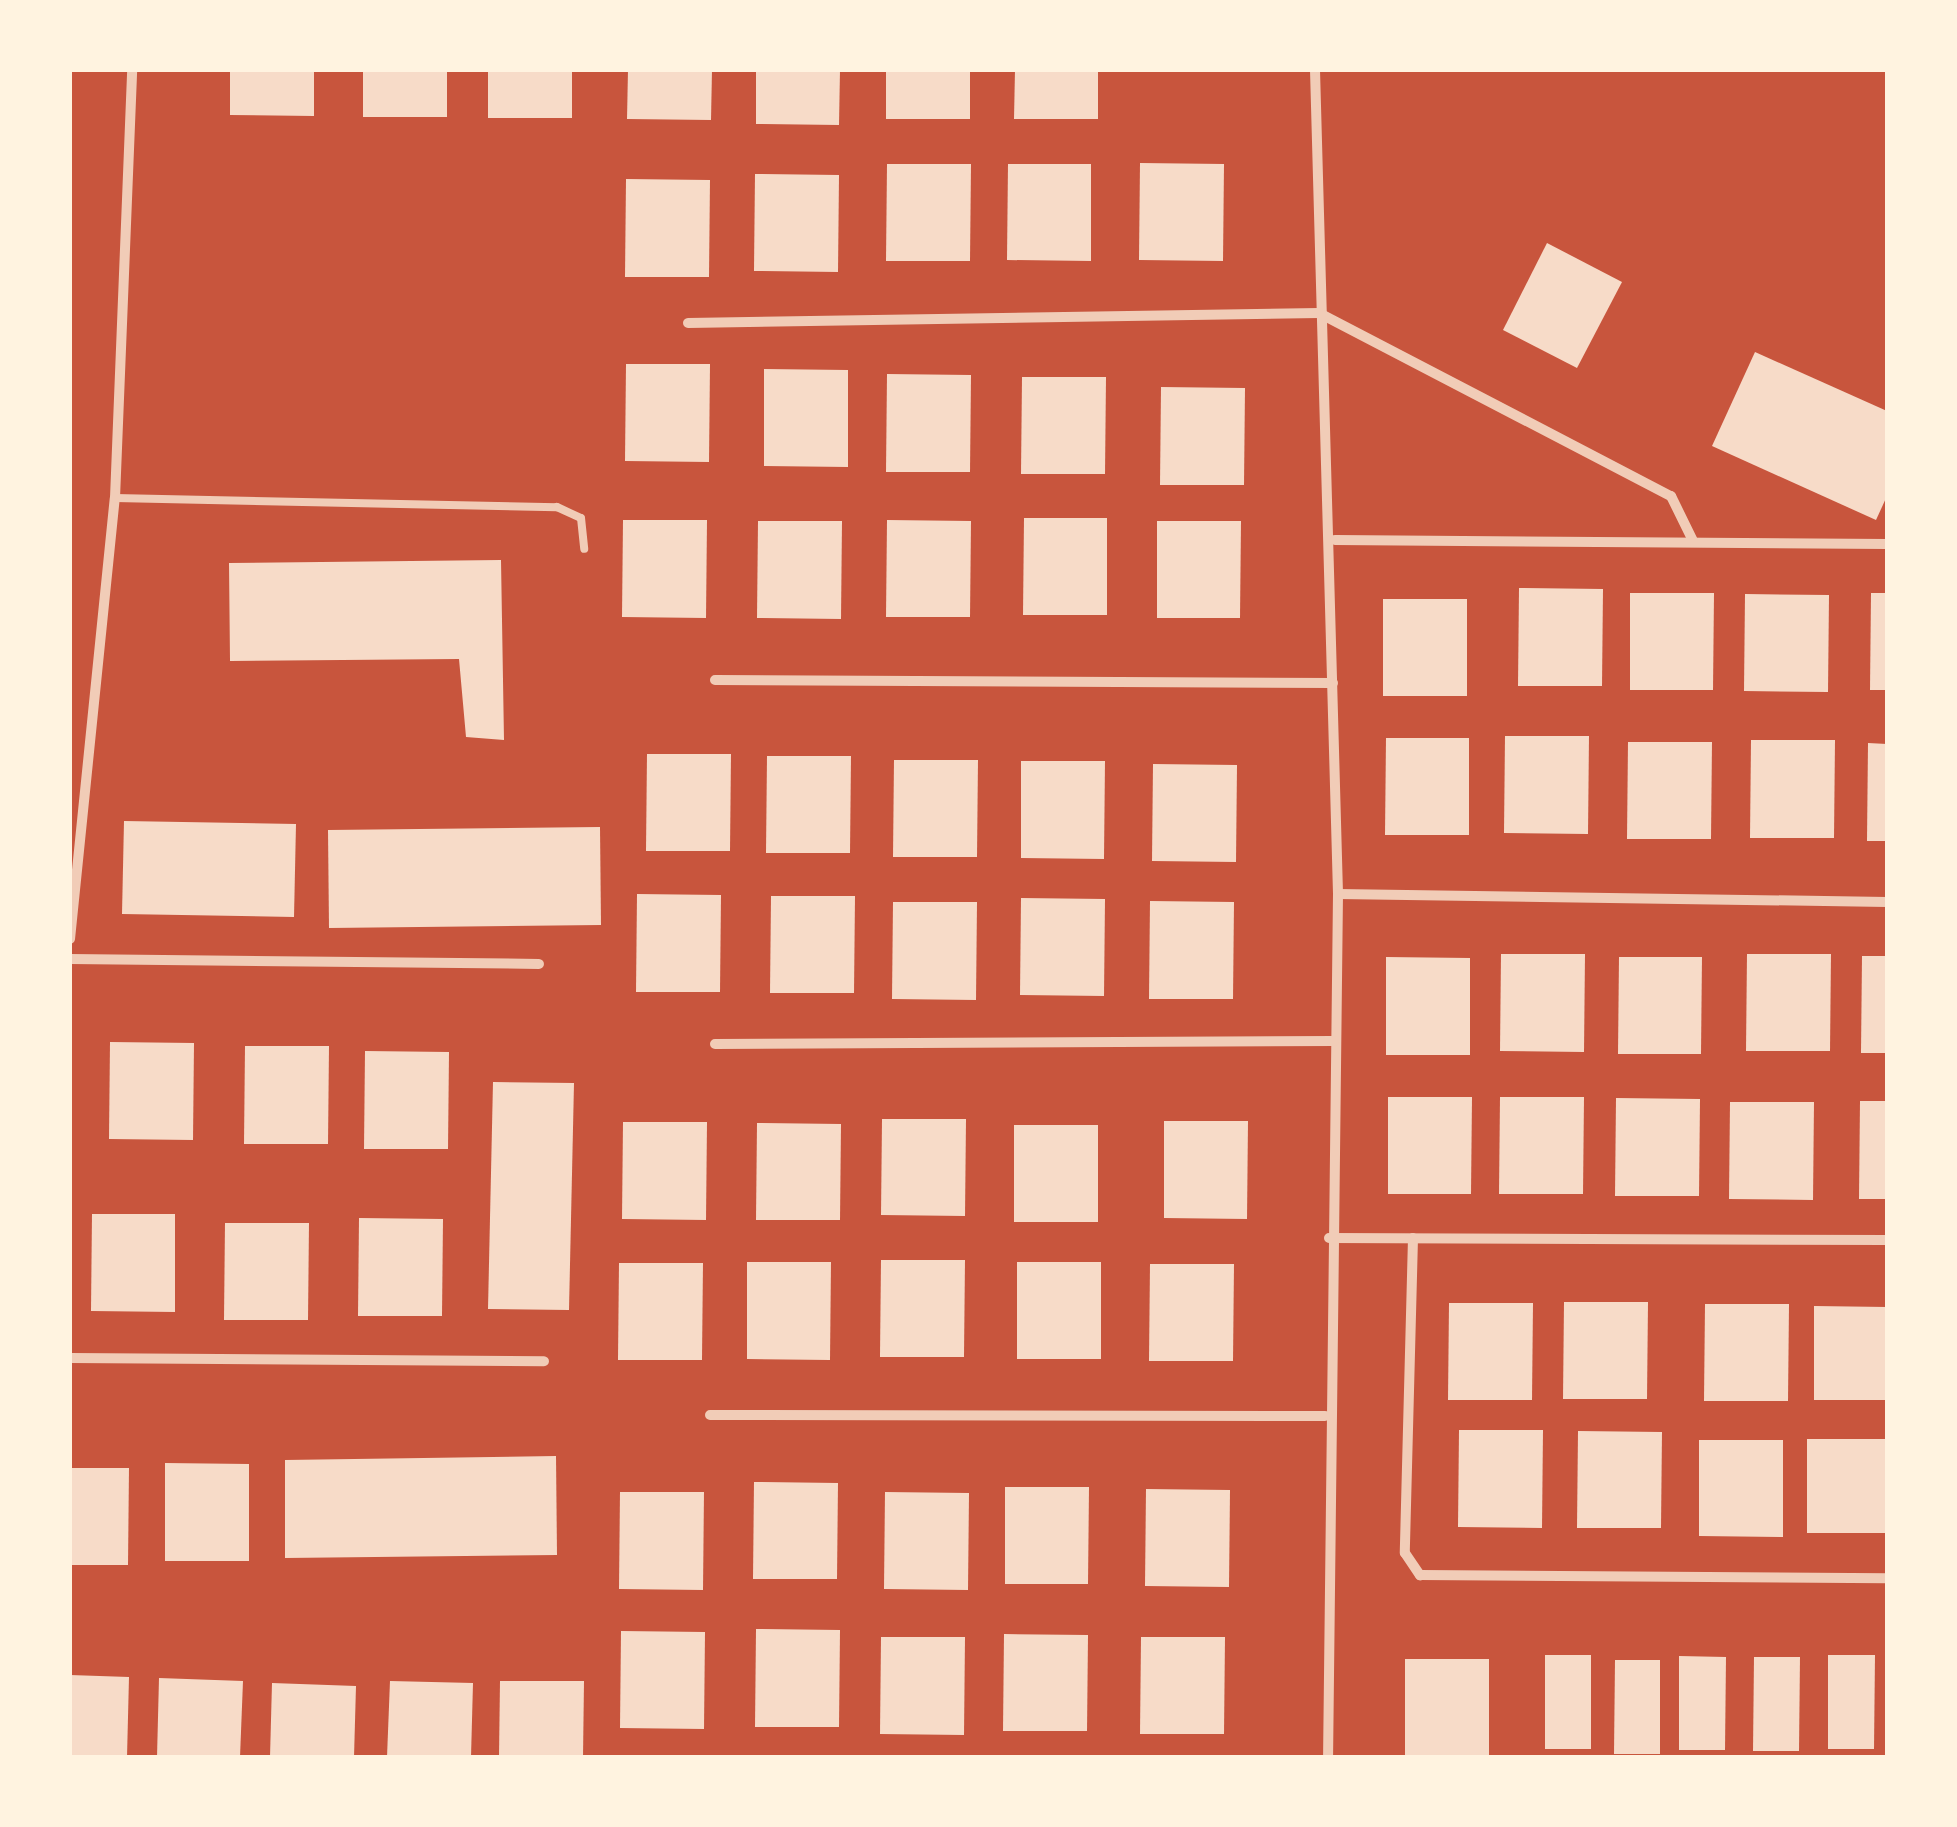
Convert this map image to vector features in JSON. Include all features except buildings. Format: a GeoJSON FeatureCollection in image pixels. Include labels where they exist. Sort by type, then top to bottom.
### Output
{"type":"FeatureCollection","features":[{"type":"Feature","properties":{"kind":"street"},"geometry":{"type":"LineString","coordinates":[[70,939],[115,498],[132,70]]}},
{"type":"Feature","properties":{"kind":"street"},"geometry":{"type":"LineString","coordinates":[[1315,70],[1319,313],[1335,540],[1333,683],[1338,894],[1325,1416],[1328,1757]]}},
{"type":"Feature","properties":{"kind":"street"},"geometry":{"type":"LineString","coordinates":[[688,323],[1319,313],[1671,496],[1694,541]]}},
{"type":"Feature","properties":{"kind":"street"},"geometry":{"type":"LineString","coordinates":[[1335,540],[1887,544]]}},
{"type":"Feature","properties":{"kind":"street"},"geometry":{"type":"LineString","coordinates":[[715,680],[1333,683]]}},
{"type":"Feature","properties":{"kind":"street"},"geometry":{"type":"LineString","coordinates":[[1338,894],[1887,902]]}},
{"type":"Feature","properties":{"kind":"street"},"geometry":{"type":"LineString","coordinates":[[70,959],[539,964]]}},
{"type":"Feature","properties":{"kind":"street"},"geometry":{"type":"LineString","coordinates":[[714,1044],[1334,1041]]}},
{"type":"Feature","properties":{"kind":"street"},"geometry":{"type":"LineString","coordinates":[[1329,1238],[1887,1240]]}},
{"type":"Feature","properties":{"kind":"street"},"geometry":{"type":"LineString","coordinates":[[1413,1238],[1405,1553],[1420,1575],[1887,1578]]}},
{"type":"Feature","properties":{"kind":"street"},"geometry":{"type":"LineString","coordinates":[[70,1358],[544,1361]]}},
{"type":"Feature","properties":{"kind":"street"},"geometry":{"type":"LineString","coordinates":[[710,1415],[1325,1416]]}},
{"type":"Feature","properties":{"kind":"lane"},"geometry":{"type":"LineString","coordinates":[[115,498],[557,507],[581,518],[584,549]]}}]}
